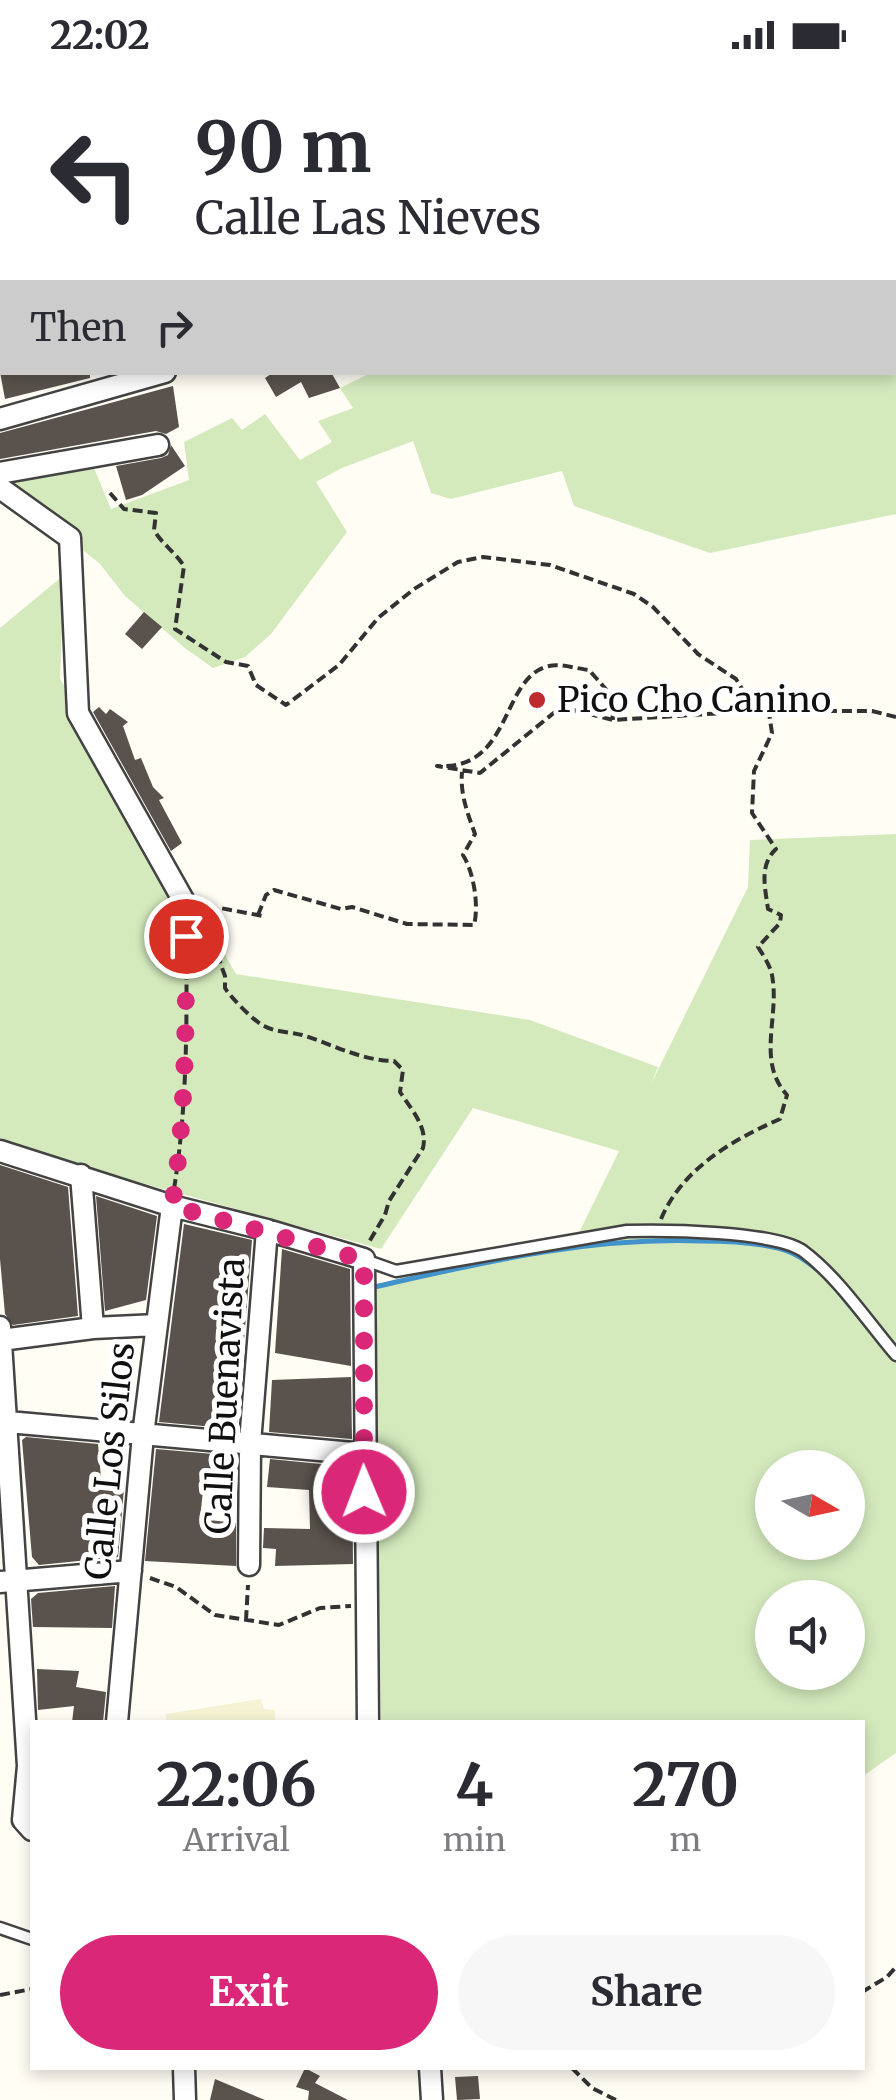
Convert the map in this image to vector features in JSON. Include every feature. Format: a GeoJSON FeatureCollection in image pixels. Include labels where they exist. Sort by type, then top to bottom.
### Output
{"type":"FeatureCollection","features":[{"type":"Feature","properties":{"kind":"street"},"geometry":{"type":"LineString","coordinates":[[0,419],[154,375]]}},
{"type":"Feature","properties":{"kind":"street"},"geometry":{"type":"LineString","coordinates":[[0,473],[158,445]]}},
{"type":"Feature","properties":{"kind":"street"},"geometry":{"type":"LineString","coordinates":[[0,488],[70,538],[78,713],[186,905]]}},
{"type":"Feature","properties":{"kind":"street"},"geometry":{"type":"LineString","coordinates":[[0,1151],[172,1206],[364,1260],[368,1720]]}},
{"type":"Feature","properties":{"kind":"street"},"geometry":{"type":"LineString","coordinates":[[81,1175],[93,1328]]}},
{"type":"Feature","properties":{"kind":"street","name":"Calle Los Silos"},"geometry":{"type":"LineString","coordinates":[[117,1720],[143,1435],[172,1206]]}},
{"type":"Feature","properties":{"kind":"street","name":"Calle Buenavista"},"geometry":{"type":"LineString","coordinates":[[249,1565],[250,1443],[267,1230]]}},
{"type":"Feature","properties":{"kind":"street"},"geometry":{"type":"LineString","coordinates":[[30,1828],[23,1820],[30,1766],[8,1581],[8,1422],[1,1334],[157,1325]]}},
{"type":"Feature","properties":{"kind":"street"},"geometry":{"type":"LineString","coordinates":[[8,1422],[364,1454]]}},
{"type":"Feature","properties":{"kind":"street"},"geometry":{"type":"LineString","coordinates":[[8,1581],[132,1571]]}},
{"type":"Feature","properties":{"kind":"street"},"geometry":{"type":"LineString","coordinates":[[184,2070],[185,2100]]}},
{"type":"Feature","properties":{"kind":"street"},"geometry":{"type":"LineString","coordinates":[[430,2070],[432,2100]]}},
{"type":"Feature","properties":{"kind":"lane"},"geometry":{"type":"LineString","coordinates":[[364,1260],[396,1272],[573,1238],[657,1230],[782,1240],[826,1272],[896,1356]]}},
{"type":"Feature","properties":{"kind":"lane"},"geometry":{"type":"LineString","coordinates":[[0,1928],[30,1937]]}},
{"type":"Feature","properties":{"kind":"path"},"geometry":{"type":"LineString","coordinates":[[110,493],[124,509],[156,513],[154,530],[160,540],[173,548],[184,566],[175,629],[226,662],[248,666],[256,685],[286,705],[339,665],[378,618],[414,589],[458,562],[483,557],[550,565],[634,594],[653,607],[698,654],[736,680],[756,711]]}},
{"type":"Feature","properties":{"kind":"path"},"geometry":{"type":"LineString","coordinates":[[612,720],[611,695],[590,670],[550,665],[530,676],[486,750],[460,768],[438,766],[480,773],[562,707],[612,720],[756,711],[872,711],[896,717]]}},
{"type":"Feature","properties":{"kind":"path"},"geometry":{"type":"LineString","coordinates":[[657,1230],[672,1193],[733,1143],[780,1120],[787,1095],[773,1080],[772,972],[758,946],[780,923],[781,915],[768,908],[764,880],[766,858],[776,848],[752,813],[754,771],[772,733],[768,712]]}},
{"type":"Feature","properties":{"kind":"path"},"geometry":{"type":"LineString","coordinates":[[364,1260],[388,1200],[423,1148],[425,1138],[416,1112],[400,1092],[402,1070],[394,1061],[380,1061],[266,1028],[224,988],[226,976],[216,954],[215,913],[220,908],[261,915],[266,895],[274,890],[407,924],[474,926],[474,888],[464,855],[475,834],[467,821],[462,770]]}},
{"type":"Feature","properties":{"kind":"path"},"geometry":{"type":"LineString","coordinates":[[172,1206],[182,1130],[186,905]]}},
{"type":"Feature","properties":{"kind":"path"},"geometry":{"type":"LineString","coordinates":[[186,936],[209,956],[216,954]]}},
{"type":"Feature","properties":{"kind":"path"},"geometry":{"type":"LineString","coordinates":[[246,1620],[249,1565]]}},
{"type":"Feature","properties":{"kind":"path"},"geometry":{"type":"LineString","coordinates":[[132,1571],[176,1587],[215,1616],[279,1624],[320,1608],[366,1604]]}},
{"type":"Feature","properties":{"kind":"path"},"geometry":{"type":"LineString","coordinates":[[865,1990],[896,1967]]}},
{"type":"Feature","properties":{"kind":"path"},"geometry":{"type":"LineString","coordinates":[[0,1995],[30,1989]]}},
{"type":"Feature","properties":{"kind":"path"},"geometry":{"type":"LineString","coordinates":[[574,2070],[592,2088],[616,2100]]}},
{"type":"Feature","properties":{"kind":"shaded area"},"geometry":{"type":"Polygon","coordinates":[[[261,1699],[264,1709],[275,1710],[275,1720],[166,1720],[166,1714],[261,1699]]]}},
{"type":"Feature","properties":{"kind":"green space"},"geometry":{"type":"Polygon","coordinates":[[[367,375],[896,375],[896,514],[710,553],[574,506],[562,471],[451,499],[431,493],[413,441],[316,482],[347,532],[271,634],[245,657],[213,668],[125,596],[100,564],[1,483],[94,468],[111,509],[189,480],[184,442],[232,418],[242,430],[265,414],[300,460],[332,442],[318,421],[353,408],[340,388],[367,375]]]}},
{"type":"Feature","properties":{"kind":"green space"},"geometry":{"type":"Polygon","coordinates":[[[64,575],[60,679],[103,744],[236,974],[530,1020],[658,1067],[651,1084],[748,887],[750,840],[896,834],[896,1753],[865,1775],[865,1720],[381,1720],[374,1287],[573,1245],[619,1151],[473,1108],[381,1249],[0,1144],[0,628],[64,575]]]}},
{"type":"Feature","properties":{"kind":"building"},"geometry":{"type":"Polygon","coordinates":[[[1,375],[90,375],[90,378],[5,399],[1,375]]]}},
{"type":"Feature","properties":{"kind":"building"},"geometry":{"type":"Polygon","coordinates":[[[333,375],[340,388],[309,398],[301,382],[276,397],[265,378],[333,375]]]}},
{"type":"Feature","properties":{"kind":"building"},"geometry":{"type":"Polygon","coordinates":[[[173,386],[179,427],[166,434],[156,431],[0,459],[0,433],[173,386]]]}},
{"type":"Feature","properties":{"kind":"building"},"geometry":{"type":"Polygon","coordinates":[[[171,445],[185,466],[142,495],[126,500],[116,466],[161,458],[168,455],[171,445]]]}},
{"type":"Feature","properties":{"kind":"building"},"geometry":{"type":"Polygon","coordinates":[[[144,612],[162,627],[142,649],[125,634],[144,612]]]}},
{"type":"Feature","properties":{"kind":"building"},"geometry":{"type":"Polygon","coordinates":[[[99,707],[106,714],[110,709],[128,722],[123,726],[135,760],[141,758],[153,787],[164,798],[159,800],[182,843],[171,851],[93,712],[99,707]]]}},
{"type":"Feature","properties":{"kind":"building"},"geometry":{"type":"Polygon","coordinates":[[[0,1165],[68,1187],[78,1316],[13,1325],[5,1314],[0,1259],[0,1165]]]}},
{"type":"Feature","properties":{"kind":"building"},"geometry":{"type":"Polygon","coordinates":[[[96,1196],[157,1216],[146,1300],[105,1311],[96,1196]]]}},
{"type":"Feature","properties":{"kind":"building"},"geometry":{"type":"Polygon","coordinates":[[[184,1224],[252,1240],[237,1429],[159,1422],[184,1224]]]}},
{"type":"Feature","properties":{"kind":"building"},"geometry":{"type":"Polygon","coordinates":[[[282,1249],[350,1269],[351,1366],[275,1353],[282,1249]]]}},
{"type":"Feature","properties":{"kind":"building"},"geometry":{"type":"Polygon","coordinates":[[[351,1377],[352,1439],[269,1432],[272,1380],[351,1377]]]}},
{"type":"Feature","properties":{"kind":"building"},"geometry":{"type":"Polygon","coordinates":[[[26,1437],[98,1444],[101,1478],[125,1477],[118,1557],[39,1565],[32,1557],[22,1440],[26,1437]]]}},
{"type":"Feature","properties":{"kind":"building"},"geometry":{"type":"Polygon","coordinates":[[[156,1449],[225,1455],[224,1482],[204,1481],[200,1519],[236,1523],[236,1566],[145,1561],[156,1449]]]}},
{"type":"Feature","properties":{"kind":"building"},"geometry":{"type":"Polygon","coordinates":[[[270,1459],[352,1467],[353,1564],[275,1566],[276,1549],[263,1548],[264,1528],[310,1529],[309,1490],[267,1487],[270,1459]]]}},
{"type":"Feature","properties":{"kind":"building"},"geometry":{"type":"Polygon","coordinates":[[[115,1586],[112,1628],[33,1627],[31,1599],[38,1593],[115,1586]]]}},
{"type":"Feature","properties":{"kind":"building"},"geometry":{"type":"Polygon","coordinates":[[[37,1669],[79,1671],[76,1687],[106,1692],[103,1720],[72,1720],[74,1706],[38,1710],[37,1669]]]}},
{"type":"Feature","properties":{"kind":"building"},"geometry":{"type":"Polygon","coordinates":[[[304,2070],[309,2070],[320,2076],[315,2083],[348,2100],[308,2100],[309,2091],[296,2087],[304,2070]]]}},
{"type":"Feature","properties":{"kind":"building"},"geometry":{"type":"Polygon","coordinates":[[[478,2076],[480,2099],[457,2100],[455,2077],[478,2076]]]}},
{"type":"Feature","properties":{"kind":"building"},"geometry":{"type":"Polygon","coordinates":[[[215,2079],[265,2100],[210,2100],[215,2079]]]}},
{"type":"Feature","properties":{"kind":"waterway"},"geometry":{"type":"LineString","coordinates":[[374,1287],[536,1253],[659,1241],[769,1246],[797,1255],[824,1275]]}},
{"type":"Feature","properties":{"kind":"waterway"},"geometry":{"type":"LineString","coordinates":[[831,1283],[869,1329]]}},
{"type":"Feature","properties":{"kind":"place","name":"Pico Cho Canino"},"geometry":{"type":"Point","coordinates":[537,700]}},
{"type":"Feature","properties":{"kind":"route"},"geometry":{"type":"LineString","coordinates":[[186,936],[181,1149],[172,1206],[364,1260],[364,1492]]}}]}
